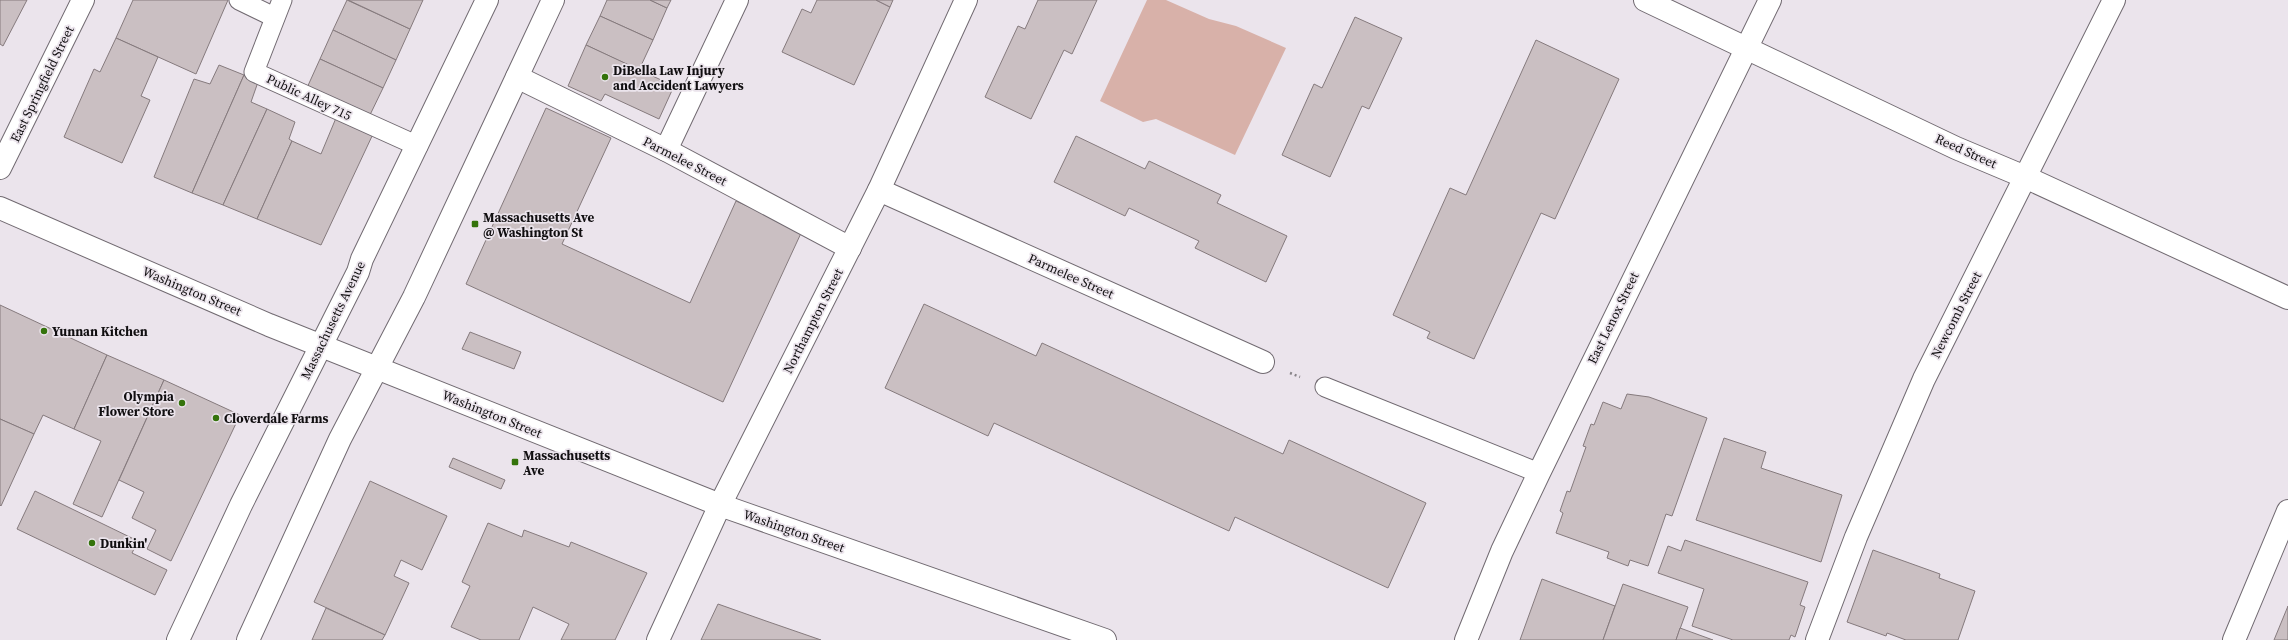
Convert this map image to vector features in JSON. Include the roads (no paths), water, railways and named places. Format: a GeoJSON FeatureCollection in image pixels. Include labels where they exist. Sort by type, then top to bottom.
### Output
{"type":"FeatureCollection","features":[{"type":"Feature","properties":{"kind":"street","name":"East Springfield Street"},"geometry":{"type":"LineString","coordinates":[[0,168],[83,0]]}},
{"type":"Feature","properties":{"kind":"street","name":"Massachusetts Avenue"},"geometry":{"type":"LineString","coordinates":[[178,640],[241,505],[322,345],[487,0]]}},
{"type":"Feature","properties":{"kind":"street"},"geometry":{"type":"LineString","coordinates":[[248,640],[340,439],[414,297],[552,0]]}},
{"type":"Feature","properties":{"kind":"street"},"geometry":{"type":"LineString","coordinates":[[666,150],[737,0]]}},
{"type":"Feature","properties":{"kind":"street","name":"Northampton Street"},"geometry":{"type":"LineString","coordinates":[[658,640],[720,505],[879,190],[966,0]]}},
{"type":"Feature","properties":{"kind":"street","name":"Reed Street"},"geometry":{"type":"LineString","coordinates":[[1645,0],[1747,47],[1956,148],[2025,177],[2288,298]]}},
{"type":"Feature","properties":{"kind":"street","name":"East Lenox Street"},"geometry":{"type":"LineString","coordinates":[[1466,640],[1502,551],[1539,473],[1770,0]]}},
{"type":"Feature","properties":{"kind":"street","name":"Newcomb Street"},"geometry":{"type":"LineString","coordinates":[[1817,640],[1856,537],[1924,379],[2114,0]]}},
{"type":"Feature","properties":{"kind":"street","name":"Parmelee Street"},"geometry":{"type":"LineString","coordinates":[[517,77],[666,150],[850,248]]}},
{"type":"Feature","properties":{"kind":"street","name":"Parmelee Street"},"geometry":{"type":"LineString","coordinates":[[879,190],[1263,362]]}},
{"type":"Feature","properties":{"kind":"street","name":"Washington Street"},"geometry":{"type":"LineString","coordinates":[[0,208],[377,369],[720,505],[1105,640]]}},
{"type":"Feature","properties":{"kind":"street"},"geometry":{"type":"LineString","coordinates":[[2234,640],[2288,511]]}},
{"type":"Feature","properties":{"kind":"lane"},"geometry":{"type":"LineString","coordinates":[[239,0],[278,8]]}},
{"type":"Feature","properties":{"kind":"lane","name":"Public Alley 715"},"geometry":{"type":"LineString","coordinates":[[278,8],[254,72],[418,146]]}},
{"type":"Feature","properties":{"kind":"lane"},"geometry":{"type":"LineString","coordinates":[[1325,387],[1539,473]]}},
{"type":"Feature","properties":{"kind":"place","name":"DiBella Law Injury and Accident Lawyers"},"geometry":{"type":"Point","coordinates":[605,77]}},
{"type":"Feature","properties":{"kind":"place","name":"Massachusetts Ave @ Washington St"},"geometry":{"type":"Point","coordinates":[475,224]}},
{"type":"Feature","properties":{"kind":"place","name":"Yunnan Kitchen"},"geometry":{"type":"Point","coordinates":[44,331]}},
{"type":"Feature","properties":{"kind":"place","name":"Olympia Flower Store"},"geometry":{"type":"Point","coordinates":[182,403]}},
{"type":"Feature","properties":{"kind":"place","name":"Cloverdale Farms"},"geometry":{"type":"Point","coordinates":[216,418]}},
{"type":"Feature","properties":{"kind":"place","name":"Massachusetts Ave"},"geometry":{"type":"Point","coordinates":[515,462]}},
{"type":"Feature","properties":{"kind":"place","name":"Dunkin'"},"geometry":{"type":"Point","coordinates":[92,543]}}]}
